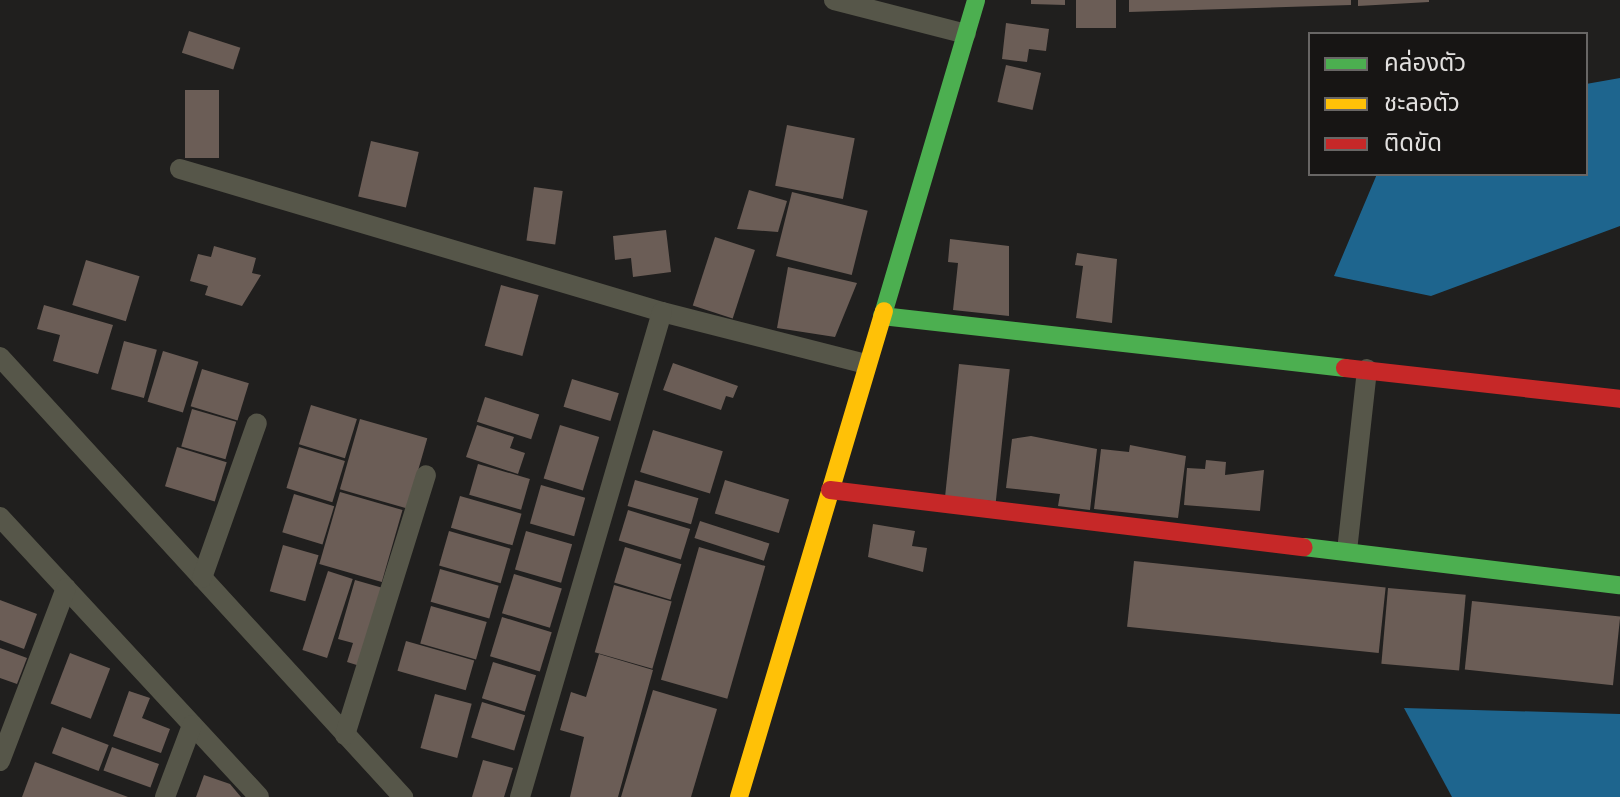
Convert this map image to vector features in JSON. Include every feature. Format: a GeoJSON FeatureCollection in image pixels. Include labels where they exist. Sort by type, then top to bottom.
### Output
{"type":"FeatureCollection","features":[{"type":"Feature","properties":{"kind":"street"},"geometry":{"type":"LineString","coordinates":[[834,0],[966,34]]}},
{"type":"Feature","properties":{"kind":"street"},"geometry":{"type":"LineString","coordinates":[[739,797],[976,0]]}},
{"type":"Feature","properties":{"kind":"street"},"geometry":{"type":"LineString","coordinates":[[180,169],[662,312],[866,364]]}},
{"type":"Feature","properties":{"kind":"street"},"geometry":{"type":"LineString","coordinates":[[520,797],[662,312]]}},
{"type":"Feature","properties":{"kind":"street"},"geometry":{"type":"LineString","coordinates":[[882,316],[1620,399]]}},
{"type":"Feature","properties":{"kind":"street"},"geometry":{"type":"LineString","coordinates":[[0,357],[403,797]]}},
{"type":"Feature","properties":{"kind":"street"},"geometry":{"type":"LineString","coordinates":[[1347,551],[1367,369]]}},
{"type":"Feature","properties":{"kind":"street"},"geometry":{"type":"LineString","coordinates":[[202,578],[257,423]]}},
{"type":"Feature","properties":{"kind":"street"},"geometry":{"type":"LineString","coordinates":[[345,735],[426,475]]}},
{"type":"Feature","properties":{"kind":"street"},"geometry":{"type":"LineString","coordinates":[[830,490],[1620,585]]}},
{"type":"Feature","properties":{"kind":"street"},"geometry":{"type":"LineString","coordinates":[[0,517],[259,797]]}},
{"type":"Feature","properties":{"kind":"street"},"geometry":{"type":"LineString","coordinates":[[0,761],[66,588]]}},
{"type":"Feature","properties":{"kind":"street"},"geometry":{"type":"LineString","coordinates":[[165,797],[192,725]]}},
{"type":"Feature","properties":{"kind":"water"},"geometry":{"type":"Polygon","coordinates":[[[1620,78],[1620,226],[1431,296],[1334,276],[1376,176],[1588,176],[1588,84],[1620,78]]]}},
{"type":"Feature","properties":{"kind":"water"},"geometry":{"type":"Polygon","coordinates":[[[1404,708],[1620,714],[1620,797],[1452,797],[1404,708]]]}},
{"type":"Feature","properties":{"kind":"building"},"geometry":{"type":"Polygon","coordinates":[[[1031,0],[1065,0],[1065,5],[1031,4],[1031,0]]]}},
{"type":"Feature","properties":{"kind":"building"},"geometry":{"type":"Polygon","coordinates":[[[1076,0],[1116,0],[1116,28],[1076,28],[1076,0]]]}},
{"type":"Feature","properties":{"kind":"building"},"geometry":{"type":"Polygon","coordinates":[[[1129,0],[1351,0],[1351,5],[1129,12],[1129,0]]]}},
{"type":"Feature","properties":{"kind":"building"},"geometry":{"type":"Polygon","coordinates":[[[1358,0],[1429,0],[1429,2],[1358,6],[1358,0]]]}},
{"type":"Feature","properties":{"kind":"building"},"geometry":{"type":"Polygon","coordinates":[[[1006,23],[1049,29],[1046,51],[1029,49],[1027,62],[1002,59],[1006,23]]]}},
{"type":"Feature","properties":{"kind":"building"},"geometry":{"type":"Polygon","coordinates":[[[189,31],[240,48],[233,70],[182,53],[189,31]]]}},
{"type":"Feature","properties":{"kind":"building"},"geometry":{"type":"Polygon","coordinates":[[[1006,65],[1041,73],[1033,110],[997,102],[1006,65]]]}},
{"type":"Feature","properties":{"kind":"building"},"geometry":{"type":"Polygon","coordinates":[[[185,90],[219,90],[219,158],[185,158],[185,90]]]}},
{"type":"Feature","properties":{"kind":"building"},"geometry":{"type":"Polygon","coordinates":[[[787,125],[855,138],[843,199],[775,186],[787,125]]]}},
{"type":"Feature","properties":{"kind":"building"},"geometry":{"type":"Polygon","coordinates":[[[371,141],[419,152],[406,208],[358,197],[371,141]]]}},
{"type":"Feature","properties":{"kind":"building"},"geometry":{"type":"Polygon","coordinates":[[[534,187],[563,191],[555,245],[526,240],[534,187]]]}},
{"type":"Feature","properties":{"kind":"building"},"geometry":{"type":"Polygon","coordinates":[[[749,190],[787,201],[778,232],[737,229],[749,190]]]}},
{"type":"Feature","properties":{"kind":"building"},"geometry":{"type":"Polygon","coordinates":[[[792,192],[868,211],[852,275],[776,256],[792,192]]]}},
{"type":"Feature","properties":{"kind":"building"},"geometry":{"type":"Polygon","coordinates":[[[666,230],[671,272],[633,277],[631,258],[615,260],[613,236],[666,230]]]}},
{"type":"Feature","properties":{"kind":"building"},"geometry":{"type":"Polygon","coordinates":[[[715,237],[755,250],[733,318],[693,305],[715,237]]]}},
{"type":"Feature","properties":{"kind":"building"},"geometry":{"type":"Polygon","coordinates":[[[950,239],[1009,246],[1009,316],[953,310],[958,263],[948,262],[950,239]]]}},
{"type":"Feature","properties":{"kind":"building"},"geometry":{"type":"Polygon","coordinates":[[[214,246],[256,258],[252,273],[261,275],[242,306],[205,295],[208,286],[190,281],[198,254],[211,257],[214,246]]]}},
{"type":"Feature","properties":{"kind":"building"},"geometry":{"type":"Polygon","coordinates":[[[1077,253],[1117,259],[1112,323],[1076,318],[1083,266],[1075,265],[1077,253]]]}},
{"type":"Feature","properties":{"kind":"building"},"geometry":{"type":"Polygon","coordinates":[[[86,260],[140,276],[126,321],[72,305],[86,260]]]}},
{"type":"Feature","properties":{"kind":"building"},"geometry":{"type":"Polygon","coordinates":[[[788,267],[857,283],[835,337],[777,328],[788,267]]]}},
{"type":"Feature","properties":{"kind":"building"},"geometry":{"type":"Polygon","coordinates":[[[501,285],[539,295],[522,356],[485,346],[501,285]]]}},
{"type":"Feature","properties":{"kind":"building"},"geometry":{"type":"Polygon","coordinates":[[[44,305],[113,325],[98,374],[53,361],[60,335],[37,329],[44,305]]]}},
{"type":"Feature","properties":{"kind":"building"},"geometry":{"type":"Polygon","coordinates":[[[124,341],[157,350],[144,398],[111,389],[124,341]]]}},
{"type":"Feature","properties":{"kind":"building"},"geometry":{"type":"Polygon","coordinates":[[[163,351],[198,362],[183,413],[148,402],[163,351]]]}},
{"type":"Feature","properties":{"kind":"building"},"geometry":{"type":"Polygon","coordinates":[[[673,363],[738,386],[733,398],[726,396],[721,410],[663,390],[673,363]]]}},
{"type":"Feature","properties":{"kind":"building"},"geometry":{"type":"Polygon","coordinates":[[[959,364],[1010,369],[996,502],[945,496],[959,364]]]}},
{"type":"Feature","properties":{"kind":"building"},"geometry":{"type":"Polygon","coordinates":[[[202,369],[249,383],[237,421],[191,406],[202,369]]]}},
{"type":"Feature","properties":{"kind":"building"},"geometry":{"type":"Polygon","coordinates":[[[572,379],[619,393],[610,421],[564,407],[572,379]]]}},
{"type":"Feature","properties":{"kind":"building"},"geometry":{"type":"Polygon","coordinates":[[[485,397],[539,415],[531,439],[477,422],[485,397]]]}},
{"type":"Feature","properties":{"kind":"building"},"geometry":{"type":"Polygon","coordinates":[[[311,405],[357,419],[345,458],[299,444],[311,405]]]}},
{"type":"Feature","properties":{"kind":"building"},"geometry":{"type":"Polygon","coordinates":[[[192,409],[236,422],[225,459],[181,446],[192,409]]]}},
{"type":"Feature","properties":{"kind":"building"},"geometry":{"type":"Polygon","coordinates":[[[360,419],[427,438],[407,508],[340,489],[360,419]]]}},
{"type":"Feature","properties":{"kind":"building"},"geometry":{"type":"Polygon","coordinates":[[[477,425],[514,437],[510,448],[525,453],[518,474],[466,457],[477,425]]]}},
{"type":"Feature","properties":{"kind":"building"},"geometry":{"type":"Polygon","coordinates":[[[560,425],[599,437],[583,491],[544,479],[560,425]]]}},
{"type":"Feature","properties":{"kind":"building"},"geometry":{"type":"Polygon","coordinates":[[[653,430],[723,451],[710,493],[640,472],[653,430]]]}},
{"type":"Feature","properties":{"kind":"building"},"geometry":{"type":"Polygon","coordinates":[[[1031,436],[1097,449],[1090,510],[1058,506],[1060,494],[1006,488],[1012,439],[1031,436]]]}},
{"type":"Feature","properties":{"kind":"building"},"geometry":{"type":"Polygon","coordinates":[[[1130,445],[1186,456],[1178,518],[1094,509],[1101,449],[1129,452],[1130,445]]]}},
{"type":"Feature","properties":{"kind":"building"},"geometry":{"type":"Polygon","coordinates":[[[177,447],[227,462],[215,501],[165,486],[177,447]]]}},
{"type":"Feature","properties":{"kind":"building"},"geometry":{"type":"Polygon","coordinates":[[[299,447],[345,461],[332,502],[286,488],[299,447]]]}},
{"type":"Feature","properties":{"kind":"building"},"geometry":{"type":"Polygon","coordinates":[[[1206,460],[1226,462],[1225,475],[1264,470],[1260,511],[1184,505],[1187,468],[1205,469],[1206,460]]]}},
{"type":"Feature","properties":{"kind":"building"},"geometry":{"type":"Polygon","coordinates":[[[478,464],[530,479],[521,510],[469,495],[478,464]]]}},
{"type":"Feature","properties":{"kind":"building"},"geometry":{"type":"Polygon","coordinates":[[[635,480],[698,498],[691,524],[628,506],[635,480]]]}},
{"type":"Feature","properties":{"kind":"building"},"geometry":{"type":"Polygon","coordinates":[[[725,480],[789,500],[779,533],[715,513],[725,480]]]}},
{"type":"Feature","properties":{"kind":"building"},"geometry":{"type":"Polygon","coordinates":[[[541,485],[585,498],[574,536],[530,523],[541,485]]]}},
{"type":"Feature","properties":{"kind":"building"},"geometry":{"type":"Polygon","coordinates":[[[340,492],[402,510],[382,582],[319,564],[340,492]]]}},
{"type":"Feature","properties":{"kind":"building"},"geometry":{"type":"Polygon","coordinates":[[[294,494],[334,506],[322,545],[282,532],[294,494]]]}},
{"type":"Feature","properties":{"kind":"building"},"geometry":{"type":"Polygon","coordinates":[[[460,496],[522,514],[512,545],[451,528],[460,496]]]}},
{"type":"Feature","properties":{"kind":"building"},"geometry":{"type":"Polygon","coordinates":[[[628,510],[690,529],[681,560],[619,541],[628,510]]]}},
{"type":"Feature","properties":{"kind":"building"},"geometry":{"type":"Polygon","coordinates":[[[700,521],[769,544],[764,561],[694,538],[700,521]]]}},
{"type":"Feature","properties":{"kind":"building"},"geometry":{"type":"Polygon","coordinates":[[[873,524],[915,531],[912,546],[927,548],[923,572],[868,557],[873,524]]]}},
{"type":"Feature","properties":{"kind":"building"},"geometry":{"type":"Polygon","coordinates":[[[449,531],[511,549],[501,583],[439,566],[449,531]]]}},
{"type":"Feature","properties":{"kind":"building"},"geometry":{"type":"Polygon","coordinates":[[[526,531],[572,544],[561,583],[515,569],[526,531]]]}},
{"type":"Feature","properties":{"kind":"building"},"geometry":{"type":"Polygon","coordinates":[[[283,545],[319,555],[305,601],[270,591],[283,545]]]}},
{"type":"Feature","properties":{"kind":"building"},"geometry":{"type":"Polygon","coordinates":[[[625,547],[681,564],[671,600],[614,582],[625,547]]]}},
{"type":"Feature","properties":{"kind":"building"},"geometry":{"type":"Polygon","coordinates":[[[699,547],[765,566],[727,699],[661,680],[699,547]]]}},
{"type":"Feature","properties":{"kind":"building"},"geometry":{"type":"Polygon","coordinates":[[[1134,561],[1386,587],[1379,653],[1127,627],[1134,561]]]}},
{"type":"Feature","properties":{"kind":"building"},"geometry":{"type":"Polygon","coordinates":[[[440,569],[499,586],[489,618],[431,602],[440,569]]]}},
{"type":"Feature","properties":{"kind":"building"},"geometry":{"type":"Polygon","coordinates":[[[328,571],[353,579],[327,658],[302,650],[328,571]]]}},
{"type":"Feature","properties":{"kind":"building"},"geometry":{"type":"Polygon","coordinates":[[[514,574],[562,589],[550,628],[502,613],[514,574]]]}},
{"type":"Feature","properties":{"kind":"building"},"geometry":{"type":"Polygon","coordinates":[[[355,580],[383,588],[360,666],[347,662],[353,643],[338,639],[355,580]]]}},
{"type":"Feature","properties":{"kind":"building"},"geometry":{"type":"Polygon","coordinates":[[[614,585],[672,602],[652,669],[595,652],[614,585]]]}},
{"type":"Feature","properties":{"kind":"building"},"geometry":{"type":"Polygon","coordinates":[[[1388,588],[1466,595],[1459,671],[1381,664],[1388,588]]]}},
{"type":"Feature","properties":{"kind":"building"},"geometry":{"type":"Polygon","coordinates":[[[0,600],[37,614],[24,649],[0,640],[0,600]]]}},
{"type":"Feature","properties":{"kind":"building"},"geometry":{"type":"Polygon","coordinates":[[[1472,601],[1620,617],[1613,685],[1465,670],[1472,601]]]}},
{"type":"Feature","properties":{"kind":"building"},"geometry":{"type":"Polygon","coordinates":[[[431,606],[487,622],[476,659],[420,643],[431,606]]]}},
{"type":"Feature","properties":{"kind":"building"},"geometry":{"type":"Polygon","coordinates":[[[502,617],[552,632],[540,671],[490,656],[502,617]]]}},
{"type":"Feature","properties":{"kind":"building"},"geometry":{"type":"Polygon","coordinates":[[[406,641],[474,661],[466,690],[397,671],[406,641]]]}},
{"type":"Feature","properties":{"kind":"building"},"geometry":{"type":"Polygon","coordinates":[[[0,648],[27,658],[17,684],[0,678],[0,648]]]}},
{"type":"Feature","properties":{"kind":"building"},"geometry":{"type":"Polygon","coordinates":[[[70,653],[110,668],[91,719],[51,703],[70,653]]]}},
{"type":"Feature","properties":{"kind":"building"},"geometry":{"type":"Polygon","coordinates":[[[599,654],[653,670],[618,797],[570,797],[584,737],[560,730],[571,692],[586,697],[599,654]]]}},
{"type":"Feature","properties":{"kind":"building"},"geometry":{"type":"Polygon","coordinates":[[[493,662],[536,675],[525,711],[482,698],[493,662]]]}},
{"type":"Feature","properties":{"kind":"building"},"geometry":{"type":"Polygon","coordinates":[[[653,690],[717,709],[691,797],[621,797],[653,690]]]}},
{"type":"Feature","properties":{"kind":"building"},"geometry":{"type":"Polygon","coordinates":[[[129,691],[150,698],[142,718],[170,729],[161,753],[113,736],[129,691]]]}},
{"type":"Feature","properties":{"kind":"building"},"geometry":{"type":"Polygon","coordinates":[[[435,694],[472,704],[457,758],[421,748],[435,694]]]}},
{"type":"Feature","properties":{"kind":"building"},"geometry":{"type":"Polygon","coordinates":[[[482,702],[525,715],[514,751],[471,737],[482,702]]]}},
{"type":"Feature","properties":{"kind":"building"},"geometry":{"type":"Polygon","coordinates":[[[62,727],[109,745],[99,771],[52,753],[62,727]]]}},
{"type":"Feature","properties":{"kind":"building"},"geometry":{"type":"Polygon","coordinates":[[[112,747],[159,764],[150,788],[103,770],[112,747]]]}},
{"type":"Feature","properties":{"kind":"building"},"geometry":{"type":"Polygon","coordinates":[[[483,760],[513,768],[504,797],[472,797],[483,760]]]}},
{"type":"Feature","properties":{"kind":"building"},"geometry":{"type":"Polygon","coordinates":[[[35,762],[128,797],[22,797],[35,762]]]}},
{"type":"Feature","properties":{"kind":"building"},"geometry":{"type":"Polygon","coordinates":[[[204,775],[230,784],[241,797],[196,797],[204,775]]]}},
{"type":"Feature","properties":{"kind":"traffic: fast"},"geometry":{"type":"LineString","coordinates":[[884,311],[976,0]]}},
{"type":"Feature","properties":{"kind":"traffic: fast"},"geometry":{"type":"LineString","coordinates":[[882,316],[1345,368]]}},
{"type":"Feature","properties":{"kind":"traffic: fast"},"geometry":{"type":"LineString","coordinates":[[1304,547],[1620,585]]}},
{"type":"Feature","properties":{"kind":"traffic: slow"},"geometry":{"type":"LineString","coordinates":[[739,797],[884,311]]}},
{"type":"Feature","properties":{"kind":"traffic: jam"},"geometry":{"type":"LineString","coordinates":[[1345,368],[1620,399]]}},
{"type":"Feature","properties":{"kind":"traffic: jam"},"geometry":{"type":"LineString","coordinates":[[830,490],[1304,547]]}}]}
